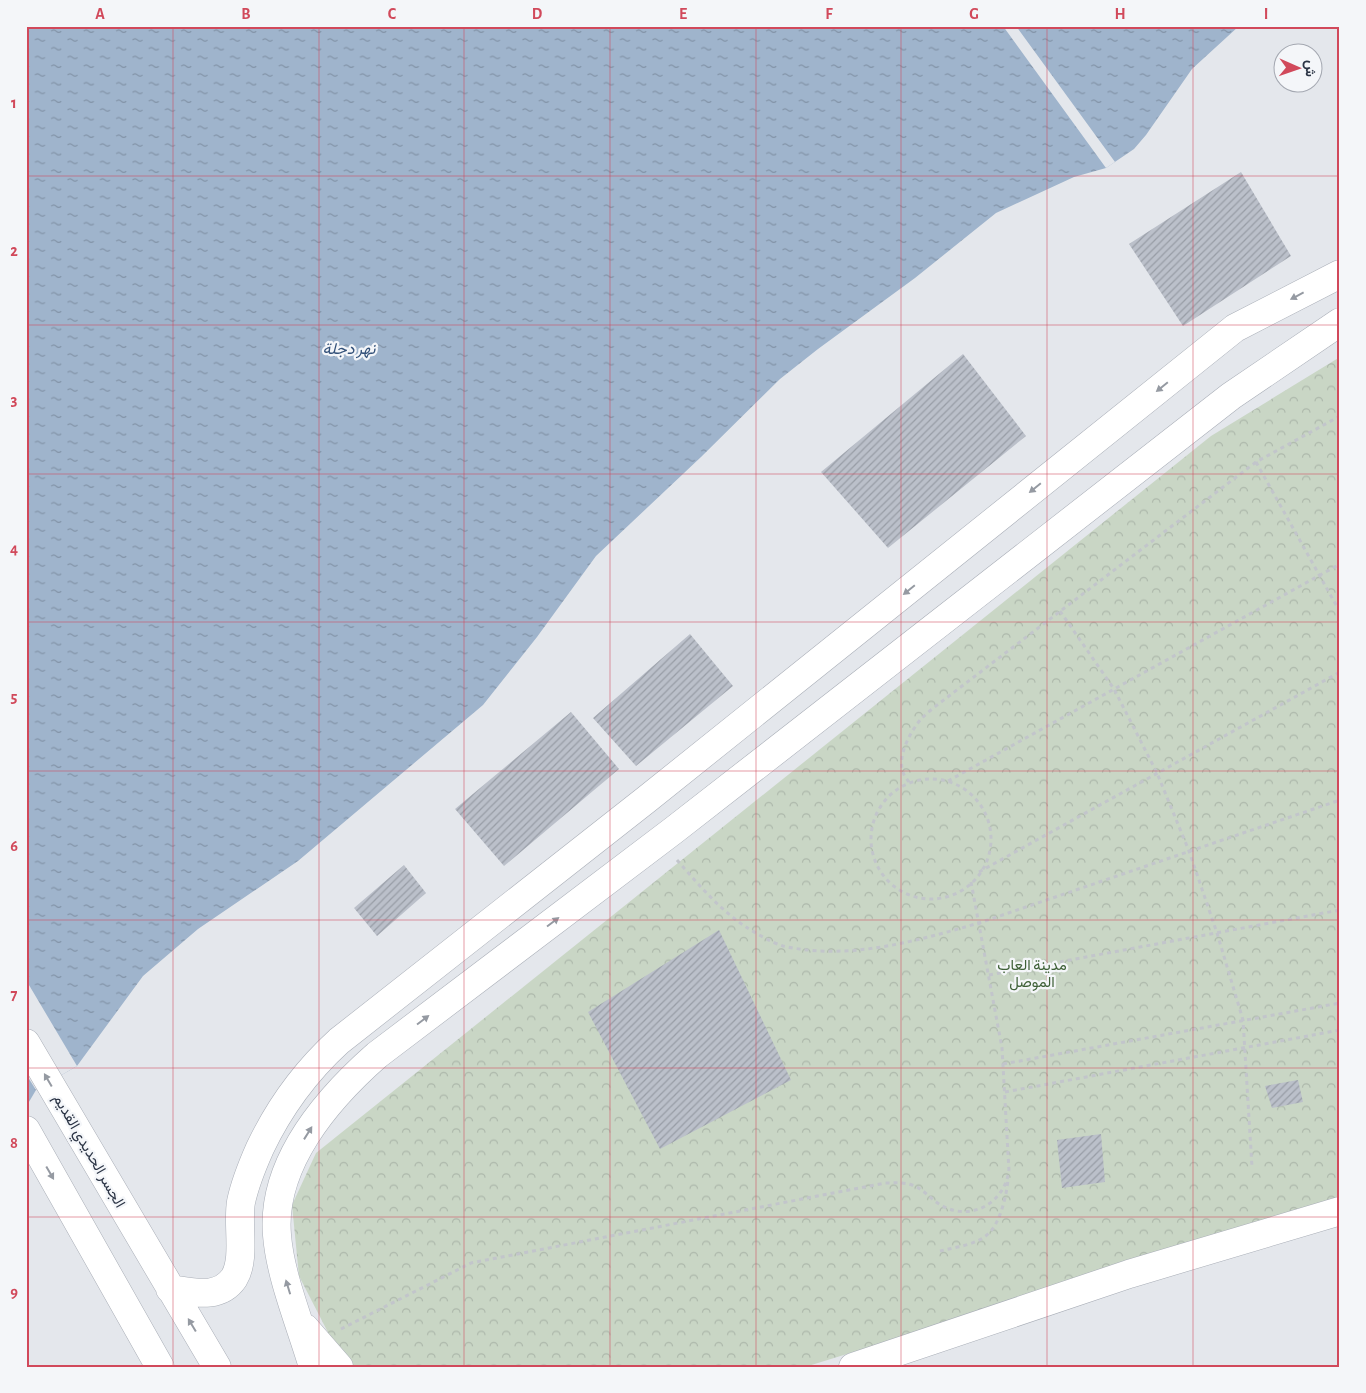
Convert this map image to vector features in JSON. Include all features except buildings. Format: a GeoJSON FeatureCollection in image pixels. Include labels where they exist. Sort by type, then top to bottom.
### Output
{"type":"FeatureCollection","features":[{"type":"Feature","properties":{"kind":"main road"},"geometry":{"type":"LineString","coordinates":[[170,1289],[210,1293],[219,1290],[234,1277],[240,1259],[241,1203],[253,1164],[273,1122],[290,1095],[321,1058],[339,1041],[647,799],[1235,328],[1340,274]]}},
{"type":"Feature","properties":{"kind":"main road"},"geometry":{"type":"LineString","coordinates":[[339,1367],[315,1354],[299,1320],[279,1251],[277,1216],[281,1190],[289,1166],[321,1113],[351,1079],[377,1055],[667,836],[1231,396],[1340,322]]}},
{"type":"Feature","properties":{"kind":"main road"},"geometry":{"type":"LineString","coordinates":[[647,799],[667,836]]}},
{"type":"Feature","properties":{"kind":"main road","name":"الجسر الحديدي القديم"},"geometry":{"type":"LineString","coordinates":[[26,1043],[217,1367]]}},
{"type":"Feature","properties":{"kind":"main road"},"geometry":{"type":"LineString","coordinates":[[26,1130],[160,1367]]}},
{"type":"Feature","properties":{"kind":"main road"},"geometry":{"type":"LineString","coordinates":[[853,1367],[1129,1274],[1340,1211]]}},
{"type":"Feature","properties":{"kind":"path"},"geometry":{"type":"LineString","coordinates":[[909,782],[903,772],[904,751],[910,735],[922,718],[1256,462],[1340,416]]}},
{"type":"Feature","properties":{"kind":"path"},"geometry":{"type":"LineString","coordinates":[[1256,462],[1340,612]]}},
{"type":"Feature","properties":{"kind":"path"},"geometry":{"type":"LineString","coordinates":[[948,781],[1340,564]]}},
{"type":"Feature","properties":{"kind":"path"},"geometry":{"type":"LineString","coordinates":[[1060,611],[1114,689],[1157,773],[1189,851],[1217,933],[1243,1020],[1252,1167]]}},
{"type":"Feature","properties":{"kind":"path"},"geometry":{"type":"LineString","coordinates":[[979,872],[1340,672]]}},
{"type":"Feature","properties":{"kind":"path"},"geometry":{"type":"LineString","coordinates":[[928,778],[948,781],[965,790],[980,804],[988,822],[990,841],[986,860],[979,872],[961,890],[943,898],[923,898],[904,893],[888,881],[876,865],[871,846],[872,826],[879,807],[892,792],[909,782],[928,778]]}},
{"type":"Feature","properties":{"kind":"path"},"geometry":{"type":"LineString","coordinates":[[667,836],[714,901],[746,927],[781,945],[821,951],[872,948],[923,940],[979,923],[1340,800]]}},
{"type":"Feature","properties":{"kind":"path"},"geometry":{"type":"LineString","coordinates":[[940,1250],[968,1245],[989,1234],[998,1221],[1008,1186],[1009,1168],[1002,1048],[971,882]]}},
{"type":"Feature","properties":{"kind":"path"},"geometry":{"type":"LineString","coordinates":[[988,975],[1340,910]]}},
{"type":"Feature","properties":{"kind":"path"},"geometry":{"type":"LineString","coordinates":[[1003,1064],[1340,1003]]}},
{"type":"Feature","properties":{"kind":"path"},"geometry":{"type":"LineString","coordinates":[[1005,1092],[1340,1030]]}},
{"type":"Feature","properties":{"kind":"path"},"geometry":{"type":"LineString","coordinates":[[315,1354],[471,1263],[885,1183],[912,1185],[922,1190],[940,1205],[953,1211],[968,1212],[982,1209],[994,1201],[1004,1189],[1009,1168]]}},
{"type":"Feature","properties":{"kind":"green space","name":"مدينة العاب الموصل"},"geometry":{"type":"Polygon","coordinates":[[[1340,357],[1340,1201],[805,1367],[351,1367],[337,1350],[299,1276],[292,1205],[316,1153],[1211,436],[1340,357]]]}},
{"type":"Feature","properties":{"kind":"water","name":"نهر دجلة"},"geometry":{"type":"Polygon","coordinates":[[[26,26],[1239,26],[1192,69],[1134,149],[1106,168],[1074,177],[996,213],[915,278],[780,379],[596,556],[537,637],[483,705],[298,861],[198,929],[143,976],[77,1066],[36,1090],[26,1107],[26,26]]]}},
{"type":"Feature","properties":{"kind":"pier"},"geometry":{"type":"Polygon","coordinates":[[[1003,26],[1016,26],[1115,162],[1106,168],[1003,26]]]}},
{"type":"Feature","properties":{"kind":"pier"},"geometry":{"type":"Polygon","coordinates":[[[26,980],[77,1066],[36,1090],[26,1074],[26,980]]]}}]}
